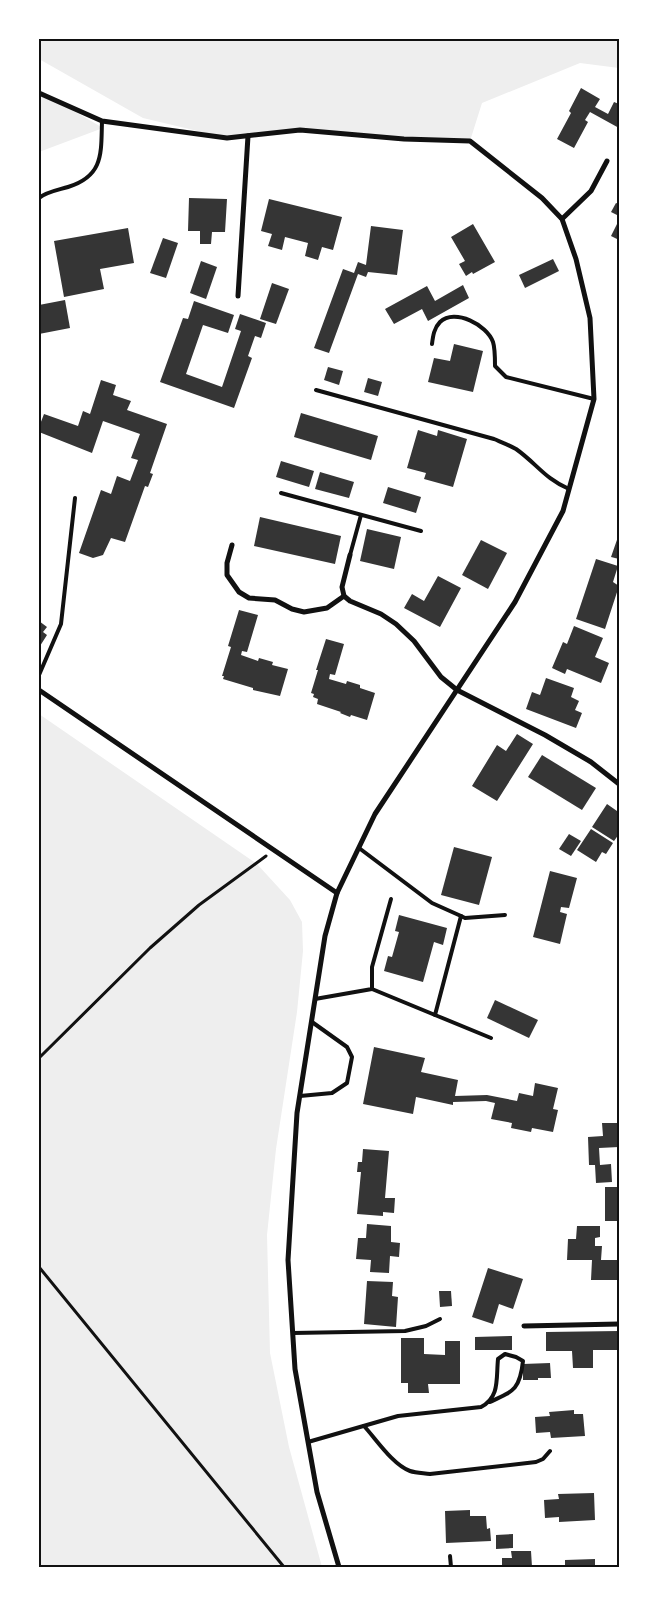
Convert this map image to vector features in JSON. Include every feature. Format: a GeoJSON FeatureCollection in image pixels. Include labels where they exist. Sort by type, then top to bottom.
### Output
{"type":"FeatureCollection","features":[{"type":"Feature","properties":{"kind":"street"},"geometry":{"type":"LineString","coordinates":[[39,94],[102,121],[227,138],[300,130],[404,139],[470,142],[542,198],[562,219],[576,259],[590,318],[594,399],[563,511],[515,602],[375,814],[337,893],[326,936],[297,1113],[288,1260],[295,1369],[316,1492],[339,1567]]}},
{"type":"Feature","properties":{"kind":"street"},"geometry":{"type":"LineString","coordinates":[[238,296],[248,136]]}},
{"type":"Feature","properties":{"kind":"street"},"geometry":{"type":"LineString","coordinates":[[562,219],[591,191],[607,161]]}},
{"type":"Feature","properties":{"kind":"street"},"geometry":{"type":"LineString","coordinates":[[232,545],[227,563],[227,575],[239,592],[249,598],[275,600],[292,609],[304,612],[327,608],[344,596]]}},
{"type":"Feature","properties":{"kind":"street"},"geometry":{"type":"LineString","coordinates":[[350,555],[342,587],[344,596],[350,601],[380,614],[396,624],[414,641],[441,677],[457,690],[545,734],[591,762],[619,784]]}},
{"type":"Feature","properties":{"kind":"street"},"geometry":{"type":"LineString","coordinates":[[39,690],[337,893]]}},
{"type":"Feature","properties":{"kind":"street"},"geometry":{"type":"LineString","coordinates":[[524,1326],[619,1324]]}},
{"type":"Feature","properties":{"kind":"lane"},"geometry":{"type":"LineString","coordinates":[[39,198],[52,191],[75,185],[92,175],[98,166],[101,154],[102,121]]}},
{"type":"Feature","properties":{"kind":"lane"},"geometry":{"type":"LineString","coordinates":[[432,344],[435,328],[448,317],[473,322],[489,334],[494,343],[495,366],[506,377],[594,399]]}},
{"type":"Feature","properties":{"kind":"lane"},"geometry":{"type":"LineString","coordinates":[[316,390],[494,439],[515,449],[546,476],[569,490]]}},
{"type":"Feature","properties":{"kind":"lane"},"geometry":{"type":"LineString","coordinates":[[281,493],[421,531]]}},
{"type":"Feature","properties":{"kind":"lane"},"geometry":{"type":"LineString","coordinates":[[39,675],[61,624],[75,498]]}},
{"type":"Feature","properties":{"kind":"lane"},"geometry":{"type":"LineString","coordinates":[[350,555],[361,515]]}},
{"type":"Feature","properties":{"kind":"lane"},"geometry":{"type":"LineString","coordinates":[[359,848],[432,903],[465,918],[505,915]]}},
{"type":"Feature","properties":{"kind":"lane"},"geometry":{"type":"LineString","coordinates":[[372,989],[372,967],[391,899]]}},
{"type":"Feature","properties":{"kind":"lane"},"geometry":{"type":"LineString","coordinates":[[434,1015],[462,916]]}},
{"type":"Feature","properties":{"kind":"lane"},"geometry":{"type":"LineString","coordinates":[[315,999],[372,989],[491,1038]]}},
{"type":"Feature","properties":{"kind":"lane"},"geometry":{"type":"LineString","coordinates":[[300,1096],[332,1093],[347,1083],[352,1057],[347,1047],[312,1022]]}},
{"type":"Feature","properties":{"kind":"lane"},"geometry":{"type":"LineString","coordinates":[[292,1333],[405,1331],[426,1326],[440,1319]]}},
{"type":"Feature","properties":{"kind":"lane"},"geometry":{"type":"LineString","coordinates":[[308,1442],[398,1416],[481,1407],[511,1392],[521,1377],[523,1361],[505,1354],[498,1360],[495,1394],[490,1402]]}},
{"type":"Feature","properties":{"kind":"lane"},"geometry":{"type":"LineString","coordinates":[[364,1426],[400,1466],[408,1471],[417,1473],[430,1474],[536,1462],[543,1459],[550,1451]]}},
{"type":"Feature","properties":{"kind":"lane"},"geometry":{"type":"LineString","coordinates":[[450,1556],[451,1567]]}},
{"type":"Feature","properties":{"kind":"path"},"geometry":{"type":"LineString","coordinates":[[39,1058],[150,948],[199,905],[274,850]]}},
{"type":"Feature","properties":{"kind":"path"},"geometry":{"type":"LineString","coordinates":[[39,1267],[284,1567]]}},
{"type":"Feature","properties":{"kind":"shaded area"},"geometry":{"type":"Polygon","coordinates":[[[39,39],[619,39],[619,68],[580,63],[482,103],[470,141],[300,130],[227,138],[143,118],[39,59],[39,39]]]}},
{"type":"Feature","properties":{"kind":"shaded area"},"geometry":{"type":"Polygon","coordinates":[[[39,89],[62,104],[103,128],[39,152],[39,89]]]}},
{"type":"Feature","properties":{"kind":"shaded area"},"geometry":{"type":"Polygon","coordinates":[[[39,714],[257,864],[290,900],[302,922],[303,951],[297,1012],[276,1149],[267,1235],[270,1353],[289,1447],[322,1567],[39,1567],[39,714]]]}},
{"type":"Feature","properties":{"kind":"building"},"geometry":{"type":"Polygon","coordinates":[[[581,88],[600,99],[595,107],[608,114],[614,102],[619,104],[619,128],[590,112],[585,120],[588,122],[574,148],[557,139],[571,113],[569,111],[581,88]]]}},
{"type":"Feature","properties":{"kind":"building"},"geometry":{"type":"Polygon","coordinates":[[[189,198],[227,199],[225,232],[212,232],[211,244],[200,244],[200,231],[188,231],[189,198]]]}},
{"type":"Feature","properties":{"kind":"building"},"geometry":{"type":"Polygon","coordinates":[[[269,199],[342,217],[333,250],[322,247],[318,260],[305,256],[308,243],[285,237],[282,250],[268,246],[272,234],[261,231],[269,199]]]}},
{"type":"Feature","properties":{"kind":"building"},"geometry":{"type":"Polygon","coordinates":[[[616,203],[619,204],[619,216],[611,212],[616,203]]]}},
{"type":"Feature","properties":{"kind":"building"},"geometry":{"type":"Polygon","coordinates":[[[619,220],[619,240],[611,236],[619,220]]]}},
{"type":"Feature","properties":{"kind":"building"},"geometry":{"type":"Polygon","coordinates":[[[473,224],[495,262],[466,276],[459,264],[465,261],[451,237],[473,224]]]}},
{"type":"Feature","properties":{"kind":"building"},"geometry":{"type":"Polygon","coordinates":[[[371,226],[403,230],[397,275],[368,272],[366,277],[358,274],[329,353],[314,348],[343,269],[354,273],[358,262],[366,265],[371,226]]]}},
{"type":"Feature","properties":{"kind":"building"},"geometry":{"type":"Polygon","coordinates":[[[128,228],[134,263],[100,269],[104,289],[64,297],[54,241],[128,228]]]}},
{"type":"Feature","properties":{"kind":"building"},"geometry":{"type":"Polygon","coordinates":[[[163,238],[178,243],[166,278],[150,273],[163,238]]]}},
{"type":"Feature","properties":{"kind":"building"},"geometry":{"type":"Polygon","coordinates":[[[553,259],[559,271],[525,288],[519,275],[553,259]]]}},
{"type":"Feature","properties":{"kind":"building"},"geometry":{"type":"Polygon","coordinates":[[[201,261],[217,267],[206,299],[190,293],[201,261]]]}},
{"type":"Feature","properties":{"kind":"building"},"geometry":{"type":"Polygon","coordinates":[[[272,283],[289,289],[276,324],[260,319],[272,283]]]}},
{"type":"Feature","properties":{"kind":"building"},"geometry":{"type":"Polygon","coordinates":[[[463,285],[469,298],[428,321],[422,309],[394,324],[385,309],[427,286],[435,301],[463,285]]]}},
{"type":"Feature","properties":{"kind":"building"},"geometry":{"type":"Polygon","coordinates":[[[65,300],[70,328],[39,334],[39,305],[65,300]]]}},
{"type":"Feature","properties":{"kind":"building"},"geometry":{"type":"Polygon","coordinates":[[[194,301],[234,315],[228,333],[203,325],[186,374],[222,387],[241,331],[235,329],[240,314],[266,323],[261,338],[255,336],[248,356],[252,358],[234,408],[160,382],[183,318],[188,319],[194,301]]]}},
{"type":"Feature","properties":{"kind":"building"},"geometry":{"type":"Polygon","coordinates":[[[454,344],[483,351],[473,392],[428,382],[434,358],[450,361],[454,344]]]}},
{"type":"Feature","properties":{"kind":"building"},"geometry":{"type":"Polygon","coordinates":[[[328,367],[343,371],[339,385],[324,380],[328,367]]]}},
{"type":"Feature","properties":{"kind":"building"},"geometry":{"type":"Polygon","coordinates":[[[368,378],[382,382],[378,396],[364,392],[368,378]]]}},
{"type":"Feature","properties":{"kind":"building"},"geometry":{"type":"Polygon","coordinates":[[[101,380],[116,385],[113,395],[131,401],[127,410],[167,424],[150,473],[153,474],[148,487],[145,486],[125,542],[111,538],[103,555],[93,558],[79,553],[101,490],[111,494],[117,476],[130,481],[138,460],[131,458],[140,434],[103,421],[92,453],[39,432],[39,427],[44,414],[78,426],[83,411],[90,414],[101,380]]]}},
{"type":"Feature","properties":{"kind":"building"},"geometry":{"type":"Polygon","coordinates":[[[301,413],[378,436],[371,460],[294,437],[301,413]]]}},
{"type":"Feature","properties":{"kind":"building"},"geometry":{"type":"Polygon","coordinates":[[[418,430],[437,436],[438,430],[467,439],[453,487],[424,479],[426,473],[407,468],[418,430]]]}},
{"type":"Feature","properties":{"kind":"building"},"geometry":{"type":"Polygon","coordinates":[[[281,461],[314,471],[309,487],[276,477],[281,461]]]}},
{"type":"Feature","properties":{"kind":"building"},"geometry":{"type":"Polygon","coordinates":[[[320,472],[354,482],[349,498],[315,489],[320,472]]]}},
{"type":"Feature","properties":{"kind":"building"},"geometry":{"type":"Polygon","coordinates":[[[388,487],[421,497],[416,513],[383,503],[388,487]]]}},
{"type":"Feature","properties":{"kind":"building"},"geometry":{"type":"Polygon","coordinates":[[[260,517],[341,536],[335,564],[254,546],[260,517]]]}},
{"type":"Feature","properties":{"kind":"building"},"geometry":{"type":"Polygon","coordinates":[[[367,529],[401,537],[394,569],[360,561],[367,529]]]}},
{"type":"Feature","properties":{"kind":"building"},"geometry":{"type":"Polygon","coordinates":[[[619,534],[619,559],[611,557],[619,534]]]}},
{"type":"Feature","properties":{"kind":"building"},"geometry":{"type":"Polygon","coordinates":[[[481,540],[507,553],[488,589],[462,575],[481,540]]]}},
{"type":"Feature","properties":{"kind":"building"},"geometry":{"type":"Polygon","coordinates":[[[596,559],[618,566],[613,582],[619,586],[605,629],[576,619],[596,559]]]}},
{"type":"Feature","properties":{"kind":"building"},"geometry":{"type":"Polygon","coordinates":[[[438,576],[461,588],[440,627],[404,608],[412,594],[424,601],[438,576]]]}},
{"type":"Feature","properties":{"kind":"building"},"geometry":{"type":"Polygon","coordinates":[[[239,610],[258,615],[247,652],[242,651],[241,655],[258,661],[259,658],[273,662],[272,665],[288,669],[280,696],[253,690],[253,688],[223,679],[224,676],[222,676],[231,647],[228,646],[239,610]]]}},
{"type":"Feature","properties":{"kind":"building"},"geometry":{"type":"Polygon","coordinates":[[[39,621],[47,627],[43,632],[47,635],[40,646],[39,645],[39,621]]]}},
{"type":"Feature","properties":{"kind":"building"},"geometry":{"type":"Polygon","coordinates":[[[574,626],[603,638],[595,657],[609,663],[601,683],[567,669],[565,674],[552,668],[563,642],[567,644],[574,626]]]}},
{"type":"Feature","properties":{"kind":"building"},"geometry":{"type":"Polygon","coordinates":[[[326,639],[344,644],[335,675],[330,674],[329,679],[346,684],[347,681],[375,693],[367,720],[351,715],[350,717],[317,704],[318,699],[313,697],[314,694],[311,693],[318,670],[316,670],[326,639]]]}},
{"type":"Feature","properties":{"kind":"building"},"geometry":{"type":"Polygon","coordinates":[[[546,678],[574,688],[571,697],[579,701],[575,710],[582,713],[576,728],[526,709],[532,692],[540,695],[546,678]]]}},
{"type":"Feature","properties":{"kind":"building"},"geometry":{"type":"Polygon","coordinates":[[[517,734],[533,744],[497,801],[472,786],[497,745],[506,751],[517,734]]]}},
{"type":"Feature","properties":{"kind":"building"},"geometry":{"type":"Polygon","coordinates":[[[542,755],[596,788],[582,810],[528,777],[542,755]]]}},
{"type":"Feature","properties":{"kind":"building"},"geometry":{"type":"Polygon","coordinates":[[[607,804],[617,811],[619,806],[619,834],[614,841],[592,827],[607,804]]]}},
{"type":"Feature","properties":{"kind":"building"},"geometry":{"type":"Polygon","coordinates":[[[591,829],[613,843],[606,854],[602,852],[596,862],[577,850],[591,829]]]}},
{"type":"Feature","properties":{"kind":"building"},"geometry":{"type":"Polygon","coordinates":[[[569,834],[581,841],[571,856],[559,849],[569,834]]]}},
{"type":"Feature","properties":{"kind":"building"},"geometry":{"type":"Polygon","coordinates":[[[454,847],[492,857],[479,905],[441,895],[454,847]]]}},
{"type":"Feature","properties":{"kind":"building"},"geometry":{"type":"Polygon","coordinates":[[[550,871],[577,878],[569,908],[561,907],[560,912],[567,914],[560,944],[533,937],[550,871]]]}},
{"type":"Feature","properties":{"kind":"building"},"geometry":{"type":"Polygon","coordinates":[[[399,915],[447,928],[443,945],[434,942],[423,982],[384,971],[388,956],[392,957],[399,932],[395,931],[399,915]]]}},
{"type":"Feature","properties":{"kind":"building"},"geometry":{"type":"Polygon","coordinates":[[[495,1000],[538,1020],[529,1038],[487,1018],[495,1000]]]}},
{"type":"Feature","properties":{"kind":"building"},"geometry":{"type":"Polygon","coordinates":[[[374,1047],[425,1058],[421,1072],[458,1080],[455,1096],[487,1095],[517,1101],[519,1093],[533,1096],[535,1083],[558,1088],[553,1109],[558,1110],[553,1132],[532,1128],[531,1132],[511,1128],[512,1123],[491,1119],[495,1103],[486,1101],[453,1102],[453,1105],[416,1097],[413,1114],[363,1104],[374,1047]]]}},
{"type":"Feature","properties":{"kind":"building"},"geometry":{"type":"Polygon","coordinates":[[[602,1123],[619,1123],[619,1147],[599,1148],[600,1165],[611,1164],[612,1182],[596,1183],[595,1165],[589,1165],[588,1137],[603,1136],[602,1123]]]}},
{"type":"Feature","properties":{"kind":"building"},"geometry":{"type":"Polygon","coordinates":[[[363,1149],[389,1151],[385,1198],[395,1198],[394,1213],[383,1212],[383,1216],[357,1214],[361,1172],[357,1172],[358,1162],[362,1162],[363,1149]]]}},
{"type":"Feature","properties":{"kind":"building"},"geometry":{"type":"Polygon","coordinates":[[[605,1187],[619,1187],[619,1221],[605,1221],[605,1187]]]}},
{"type":"Feature","properties":{"kind":"building"},"geometry":{"type":"Polygon","coordinates":[[[367,1224],[391,1226],[391,1242],[400,1243],[399,1257],[390,1256],[389,1273],[370,1272],[371,1260],[356,1259],[358,1238],[366,1238],[367,1224]]]}},
{"type":"Feature","properties":{"kind":"building"},"geometry":{"type":"Polygon","coordinates":[[[577,1226],[600,1226],[600,1237],[595,1238],[595,1246],[602,1246],[601,1260],[619,1260],[619,1280],[591,1280],[592,1260],[567,1260],[568,1239],[576,1239],[577,1226]]]}},
{"type":"Feature","properties":{"kind":"building"},"geometry":{"type":"Polygon","coordinates":[[[488,1268],[523,1279],[513,1309],[499,1304],[493,1324],[472,1317],[488,1268]]]}},
{"type":"Feature","properties":{"kind":"building"},"geometry":{"type":"Polygon","coordinates":[[[367,1281],[393,1282],[392,1296],[398,1297],[396,1327],[364,1324],[367,1281]]]}},
{"type":"Feature","properties":{"kind":"building"},"geometry":{"type":"Polygon","coordinates":[[[439,1291],[451,1291],[452,1306],[440,1307],[439,1291]]]}},
{"type":"Feature","properties":{"kind":"building"},"geometry":{"type":"Polygon","coordinates":[[[619,1331],[619,1350],[593,1350],[593,1368],[573,1368],[572,1351],[546,1351],[546,1332],[619,1331]]]}},
{"type":"Feature","properties":{"kind":"building"},"geometry":{"type":"Polygon","coordinates":[[[512,1336],[512,1350],[475,1350],[475,1337],[512,1336]]]}},
{"type":"Feature","properties":{"kind":"building"},"geometry":{"type":"Polygon","coordinates":[[[401,1338],[424,1338],[424,1354],[445,1355],[445,1341],[460,1341],[460,1384],[428,1384],[429,1393],[408,1393],[408,1383],[401,1383],[401,1338]]]}},
{"type":"Feature","properties":{"kind":"building"},"geometry":{"type":"Polygon","coordinates":[[[550,1363],[551,1378],[523,1380],[523,1364],[550,1363]]]}},
{"type":"Feature","properties":{"kind":"building"},"geometry":{"type":"Polygon","coordinates":[[[574,1410],[574,1414],[583,1414],[585,1436],[551,1438],[550,1432],[536,1433],[535,1417],[550,1416],[549,1412],[574,1410]]]}},
{"type":"Feature","properties":{"kind":"building"},"geometry":{"type":"Polygon","coordinates":[[[594,1493],[595,1520],[559,1522],[559,1517],[545,1518],[544,1500],[559,1499],[558,1494],[594,1493]]]}},
{"type":"Feature","properties":{"kind":"building"},"geometry":{"type":"Polygon","coordinates":[[[470,1510],[470,1516],[486,1516],[487,1529],[490,1528],[491,1541],[446,1543],[445,1511],[470,1510]]]}},
{"type":"Feature","properties":{"kind":"building"},"geometry":{"type":"Polygon","coordinates":[[[513,1534],[513,1548],[496,1549],[496,1535],[513,1534]]]}},
{"type":"Feature","properties":{"kind":"building"},"geometry":{"type":"Polygon","coordinates":[[[511,1551],[531,1551],[532,1567],[502,1567],[502,1558],[512,1558],[511,1551]]]}},
{"type":"Feature","properties":{"kind":"building"},"geometry":{"type":"Polygon","coordinates":[[[595,1559],[595,1567],[565,1567],[565,1560],[595,1559]]]}}]}
